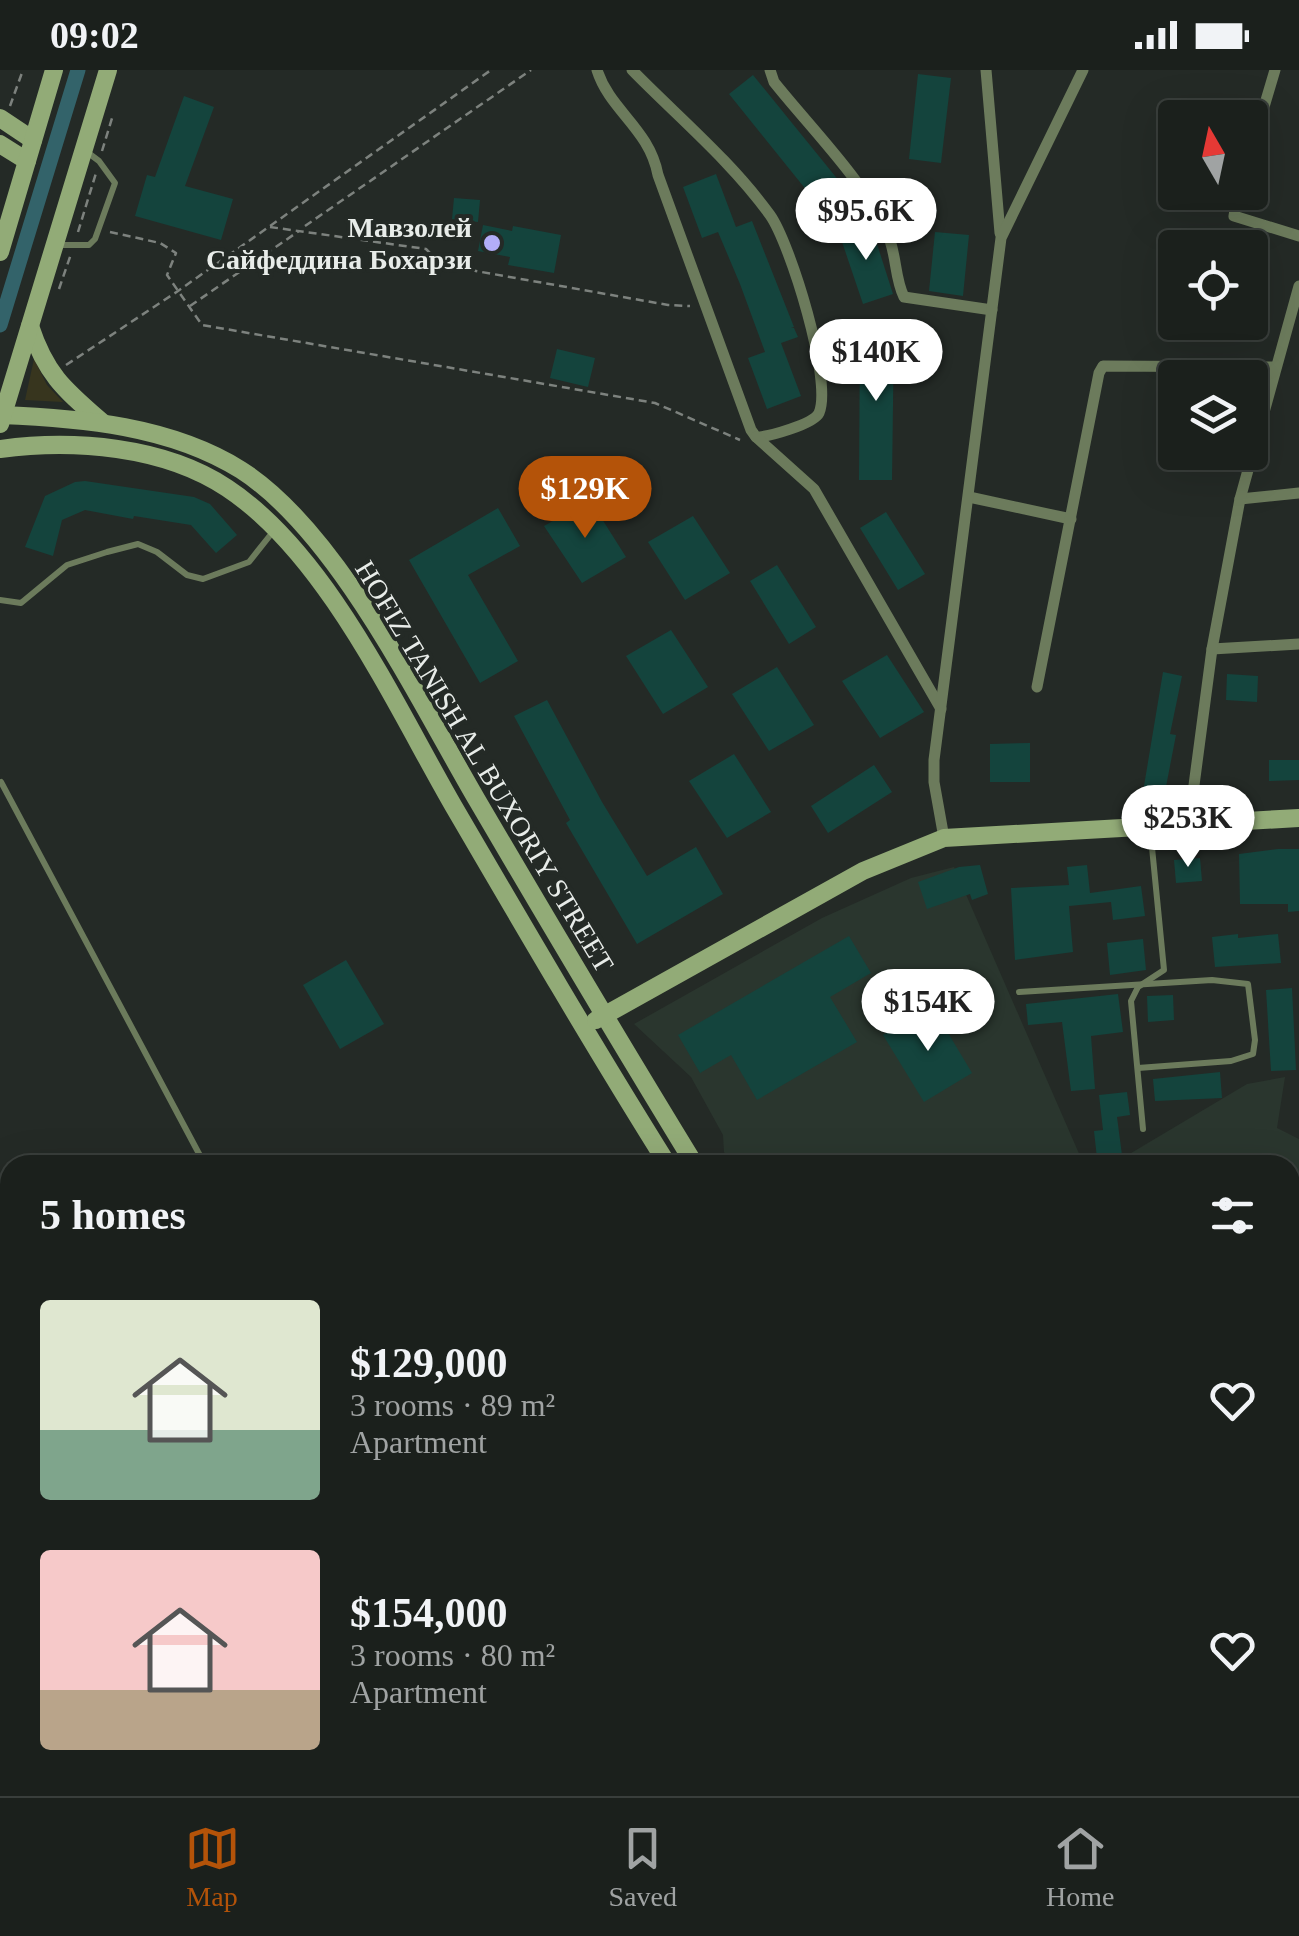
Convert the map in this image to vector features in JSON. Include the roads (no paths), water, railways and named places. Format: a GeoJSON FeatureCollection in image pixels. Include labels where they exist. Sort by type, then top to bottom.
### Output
{"type":"FeatureCollection","features":[{"type":"Feature","properties":{"kind":"main road"},"geometry":{"type":"LineString","coordinates":[[0,252],[54,70]]}},
{"type":"Feature","properties":{"kind":"main road"},"geometry":{"type":"LineString","coordinates":[[1,418],[30,325],[64,245],[92,155],[108,70]]}},
{"type":"Feature","properties":{"kind":"main road"},"geometry":{"type":"LineString","coordinates":[[0,118],[33,140]]}},
{"type":"Feature","properties":{"kind":"main road"},"geometry":{"type":"LineString","coordinates":[[0,144],[27,161]]}},
{"type":"Feature","properties":{"kind":"main road"},"geometry":{"type":"LineString","coordinates":[[30,325],[38,352],[52,374],[103,423]]}},
{"type":"Feature","properties":{"kind":"main road","name":"HOFIZ TANISH AL BUXORIY STREET"},"geometry":{"type":"LineString","coordinates":[[1,418],[103,423],[202,449],[243,471],[307,527],[378,629],[603,1016],[689,1155]]}},
{"type":"Feature","properties":{"kind":"main road","name":"HOFIZ TANISH AL BUXORIY STREET"},"geometry":{"type":"LineString","coordinates":[[0,449],[84,445],[168,460],[217,481],[276,528],[304,559],[357,640],[582,1028],[662,1155]]}},
{"type":"Feature","properties":{"kind":"main road"},"geometry":{"type":"LineString","coordinates":[[582,1028],[863,871],[944,838],[1299,818]]}},
{"type":"Feature","properties":{"kind":"street"},"geometry":{"type":"LineString","coordinates":[[597,70],[602,83],[650,147],[756,437],[814,490],[941,710]]}},
{"type":"Feature","properties":{"kind":"street"},"geometry":{"type":"LineString","coordinates":[[632,70],[732,171],[772,218],[802,296],[817,342],[820,409],[812,420],[756,437]]}},
{"type":"Feature","properties":{"kind":"street"},"geometry":{"type":"LineString","coordinates":[[770,70],[774,82],[866,196],[886,230],[904,297],[992,310]]}},
{"type":"Feature","properties":{"kind":"street"},"geometry":{"type":"LineString","coordinates":[[944,838],[934,782],[1001,238],[986,70],[977,70]]}},
{"type":"Feature","properties":{"kind":"street"},"geometry":{"type":"LineString","coordinates":[[1001,238],[1083,70]]}},
{"type":"Feature","properties":{"kind":"street"},"geometry":{"type":"LineString","coordinates":[[1267,100],[1276,70]]}},
{"type":"Feature","properties":{"kind":"street"},"geometry":{"type":"LineString","coordinates":[[1233,210],[1234,216],[1299,236]]}},
{"type":"Feature","properties":{"kind":"street"},"geometry":{"type":"LineString","coordinates":[[1189,823],[1212,650],[1240,499],[1299,286]]}},
{"type":"Feature","properties":{"kind":"street"},"geometry":{"type":"LineString","coordinates":[[1037,687],[1098,373],[1103,366],[1276,368]]}},
{"type":"Feature","properties":{"kind":"street"},"geometry":{"type":"LineString","coordinates":[[1240,499],[1299,493]]}},
{"type":"Feature","properties":{"kind":"street"},"geometry":{"type":"LineString","coordinates":[[969,498],[1071,518]]}},
{"type":"Feature","properties":{"kind":"street"},"geometry":{"type":"LineString","coordinates":[[1212,650],[1299,644]]}},
{"type":"Feature","properties":{"kind":"lane"},"geometry":{"type":"LineString","coordinates":[[64,245],[89,245],[115,183],[92,155]]}},
{"type":"Feature","properties":{"kind":"lane"},"geometry":{"type":"LineString","coordinates":[[0,600],[20,604],[67,565],[138,544],[157,552],[188,575],[203,579],[249,562],[276,528]]}},
{"type":"Feature","properties":{"kind":"lane"},"geometry":{"type":"LineString","coordinates":[[1,782],[200,1155]]}},
{"type":"Feature","properties":{"kind":"lane"},"geometry":{"type":"LineString","coordinates":[[1144,1129],[1131,1001],[1138,986],[1164,970],[1150,826]]}},
{"type":"Feature","properties":{"kind":"lane"},"geometry":{"type":"LineString","coordinates":[[1019,992],[1212,980],[1248,984],[1254,1054],[1231,1061],[1138,1068]]}},
{"type":"Feature","properties":{"kind":"waterway"},"geometry":{"type":"LineString","coordinates":[[0,325],[78,70]]}},
{"type":"Feature","properties":{"kind":"place","name":"Мавзолей Сайфеддина Бохарзи"},"geometry":{"type":"Point","coordinates":[492,243]}}]}
